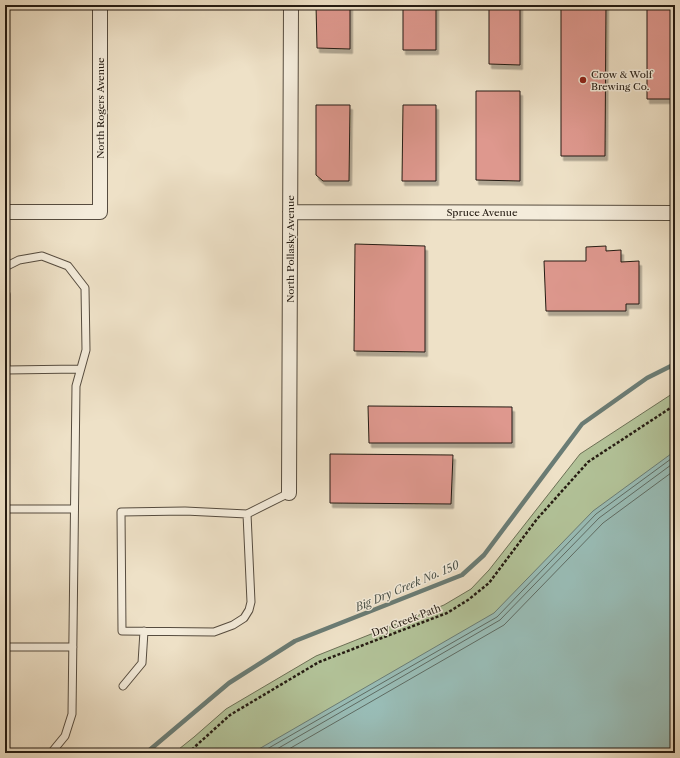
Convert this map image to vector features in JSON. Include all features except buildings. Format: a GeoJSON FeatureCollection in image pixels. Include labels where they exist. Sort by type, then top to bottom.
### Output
{"type":"FeatureCollection","features":[{"type":"Feature","properties":{"kind":"street","name":"North Rogers Avenue"},"geometry":{"type":"LineString","coordinates":[[5,212],[100,212],[100,5]]}},
{"type":"Feature","properties":{"kind":"street","name":"North Pollasky Avenue"},"geometry":{"type":"LineString","coordinates":[[289,493],[290,5]]}},
{"type":"Feature","properties":{"kind":"street","name":"Spruce Avenue"},"geometry":{"type":"LineString","coordinates":[[290,212],[675,213]]}},
{"type":"Feature","properties":{"kind":"lane"},"geometry":{"type":"LineString","coordinates":[[5,267],[20,260],[42,256],[68,266],[84,288],[86,350],[76,386],[72,714],[65,736],[51,753]]}},
{"type":"Feature","properties":{"kind":"lane"},"geometry":{"type":"LineString","coordinates":[[6,294],[6,370],[80,369]]}},
{"type":"Feature","properties":{"kind":"lane"},"geometry":{"type":"LineString","coordinates":[[247,514],[251,602],[249,610],[244,618],[233,625],[214,632],[122,631],[121,512],[185,510],[247,514],[289,493]]}},
{"type":"Feature","properties":{"kind":"lane"},"geometry":{"type":"LineString","coordinates":[[5,509],[74,509]]}},
{"type":"Feature","properties":{"kind":"lane"},"geometry":{"type":"LineString","coordinates":[[123,686],[142,664],[144,631]]}},
{"type":"Feature","properties":{"kind":"lane"},"geometry":{"type":"LineString","coordinates":[[5,647],[73,647]]}},
{"type":"Feature","properties":{"kind":"path","name":"Dry Creek Path"},"geometry":{"type":"LineString","coordinates":[[188,753],[230,715],[320,662],[447,613],[468,600],[489,583],[537,519],[588,462],[675,405]]}},
{"type":"Feature","properties":{"kind":"green space"},"geometry":{"type":"Polygon","coordinates":[[[675,392],[675,753],[174,753],[226,709],[316,656],[444,605],[471,589],[489,570],[580,454],[675,392]]]}},
{"type":"Feature","properties":{"kind":"water"},"geometry":{"type":"Polygon","coordinates":[[[675,451],[675,753],[252,753],[494,613],[593,511],[675,451]]]}},
{"type":"Feature","properties":{"kind":"waterway","name":"Big Dry Creek No. 150"},"geometry":{"type":"LineString","coordinates":[[146,753],[229,683],[295,641],[462,575],[484,555],[582,424],[647,378],[675,364]]}},
{"type":"Feature","properties":{"kind":"place","name":"Crow & Wolf Brewing Co."},"geometry":{"type":"Point","coordinates":[583,80]}}]}
